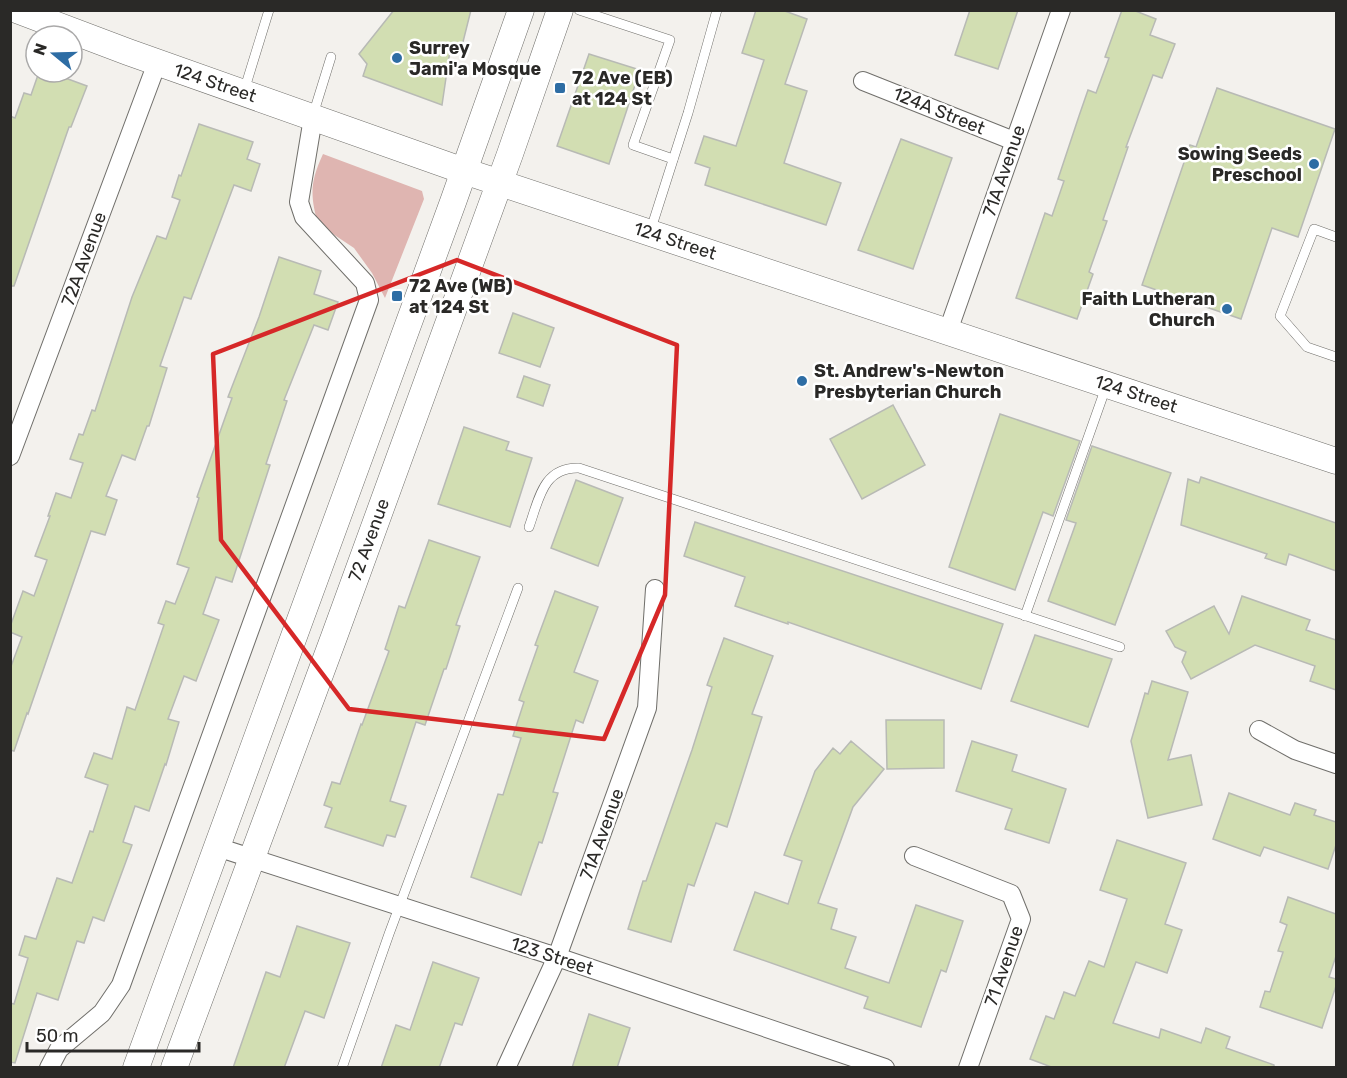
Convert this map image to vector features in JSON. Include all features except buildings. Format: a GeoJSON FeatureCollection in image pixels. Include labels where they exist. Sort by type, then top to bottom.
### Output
{"type":"FeatureCollection","features":[{"type":"Feature","properties":{"kind":"main road","name":"124 Street"},"geometry":{"type":"LineString","coordinates":[[17,10],[157,63],[464,171],[1336,458]]}},
{"type":"Feature","properties":{"kind":"main road","name":"72 Avenue"},"geometry":{"type":"LineString","coordinates":[[136,1068],[521,10]]}},
{"type":"Feature","properties":{"kind":"main road","name":"72 Avenue"},"geometry":{"type":"LineString","coordinates":[[174,1068],[253,859],[560,10]]}},
{"type":"Feature","properties":{"kind":"street","name":"71A Avenue"},"geometry":{"type":"LineString","coordinates":[[948,332],[1061,10]]}},
{"type":"Feature","properties":{"kind":"street","name":"72A Avenue"},"geometry":{"type":"LineString","coordinates":[[10,456],[157,63]]}},
{"type":"Feature","properties":{"kind":"street","name":"124A Street"},"geometry":{"type":"LineString","coordinates":[[863,81],[1014,141]]}},
{"type":"Feature","properties":{"kind":"street"},"geometry":{"type":"LineString","coordinates":[[49,1068],[59,1049],[102,1013],[121,985],[369,300],[365,283],[304,217],[299,202],[313,118]]}},
{"type":"Feature","properties":{"kind":"street","name":"71A Avenue"},"geometry":{"type":"LineString","coordinates":[[506,1068],[557,957],[647,708],[655,589]]}},
{"type":"Feature","properties":{"kind":"street"},"geometry":{"type":"LineString","coordinates":[[1259,730],[1295,750],[1336,764]]}},
{"type":"Feature","properties":{"kind":"street","name":"123 Street"},"geometry":{"type":"LineString","coordinates":[[217,847],[557,957],[885,1068]]}},
{"type":"Feature","properties":{"kind":"street","name":"71 Avenue"},"geometry":{"type":"LineString","coordinates":[[914,856],[1011,894],[1022,920],[968,1068]]}},
{"type":"Feature","properties":{"kind":"lane"},"geometry":{"type":"LineString","coordinates":[[243,93],[269,10]]}},
{"type":"Feature","properties":{"kind":"lane"},"geometry":{"type":"LineString","coordinates":[[579,10],[670,40],[633,145],[673,159]]}},
{"type":"Feature","properties":{"kind":"lane"},"geometry":{"type":"LineString","coordinates":[[650,232],[717,10]]}},
{"type":"Feature","properties":{"kind":"lane"},"geometry":{"type":"LineString","coordinates":[[313,118],[331,57]]}},
{"type":"Feature","properties":{"kind":"lane"},"geometry":{"type":"LineString","coordinates":[[1336,237],[1314,229],[1280,316],[1307,347],[1336,357]]}},
{"type":"Feature","properties":{"kind":"lane"},"geometry":{"type":"LineString","coordinates":[[1025,616],[1106,384]]}},
{"type":"Feature","properties":{"kind":"lane"},"geometry":{"type":"LineString","coordinates":[[529,527],[541,492],[549,478],[565,468],[579,468],[1120,647]]}},
{"type":"Feature","properties":{"kind":"lane"},"geometry":{"type":"LineString","coordinates":[[342,1068],[399,906],[518,588]]}},
{"type":"Feature","properties":{"kind":"highlighted area"},"geometry":{"type":"Polygon","coordinates":[[[457,260],[677,345],[665,595],[604,739],[349,709],[221,540],[213,354],[457,260]]]}},
{"type":"Feature","properties":{"kind":"shaded area"},"geometry":{"type":"Polygon","coordinates":[[[323,154],[422,191],[424,199],[385,298],[372,273],[354,248],[318,224],[313,189],[323,154]]]}},
{"type":"Feature","properties":{"kind":"place","name":"Surrey Jami'a Mosque"},"geometry":{"type":"Point","coordinates":[397,58]}},
{"type":"Feature","properties":{"kind":"place","name":"72 Ave (EB) at 124 St"},"geometry":{"type":"Point","coordinates":[560,88]}},
{"type":"Feature","properties":{"kind":"place","name":"Sowing Seeds Preschool"},"geometry":{"type":"Point","coordinates":[1314,164]}},
{"type":"Feature","properties":{"kind":"place","name":"72 Ave (WB) at 124 St"},"geometry":{"type":"Point","coordinates":[397,296]}},
{"type":"Feature","properties":{"kind":"place","name":"Faith Lutheran Church"},"geometry":{"type":"Point","coordinates":[1227,309]}},
{"type":"Feature","properties":{"kind":"place","name":"St. Andrew's-Newton Presbyterian Church"},"geometry":{"type":"Point","coordinates":[802,381]}}]}
